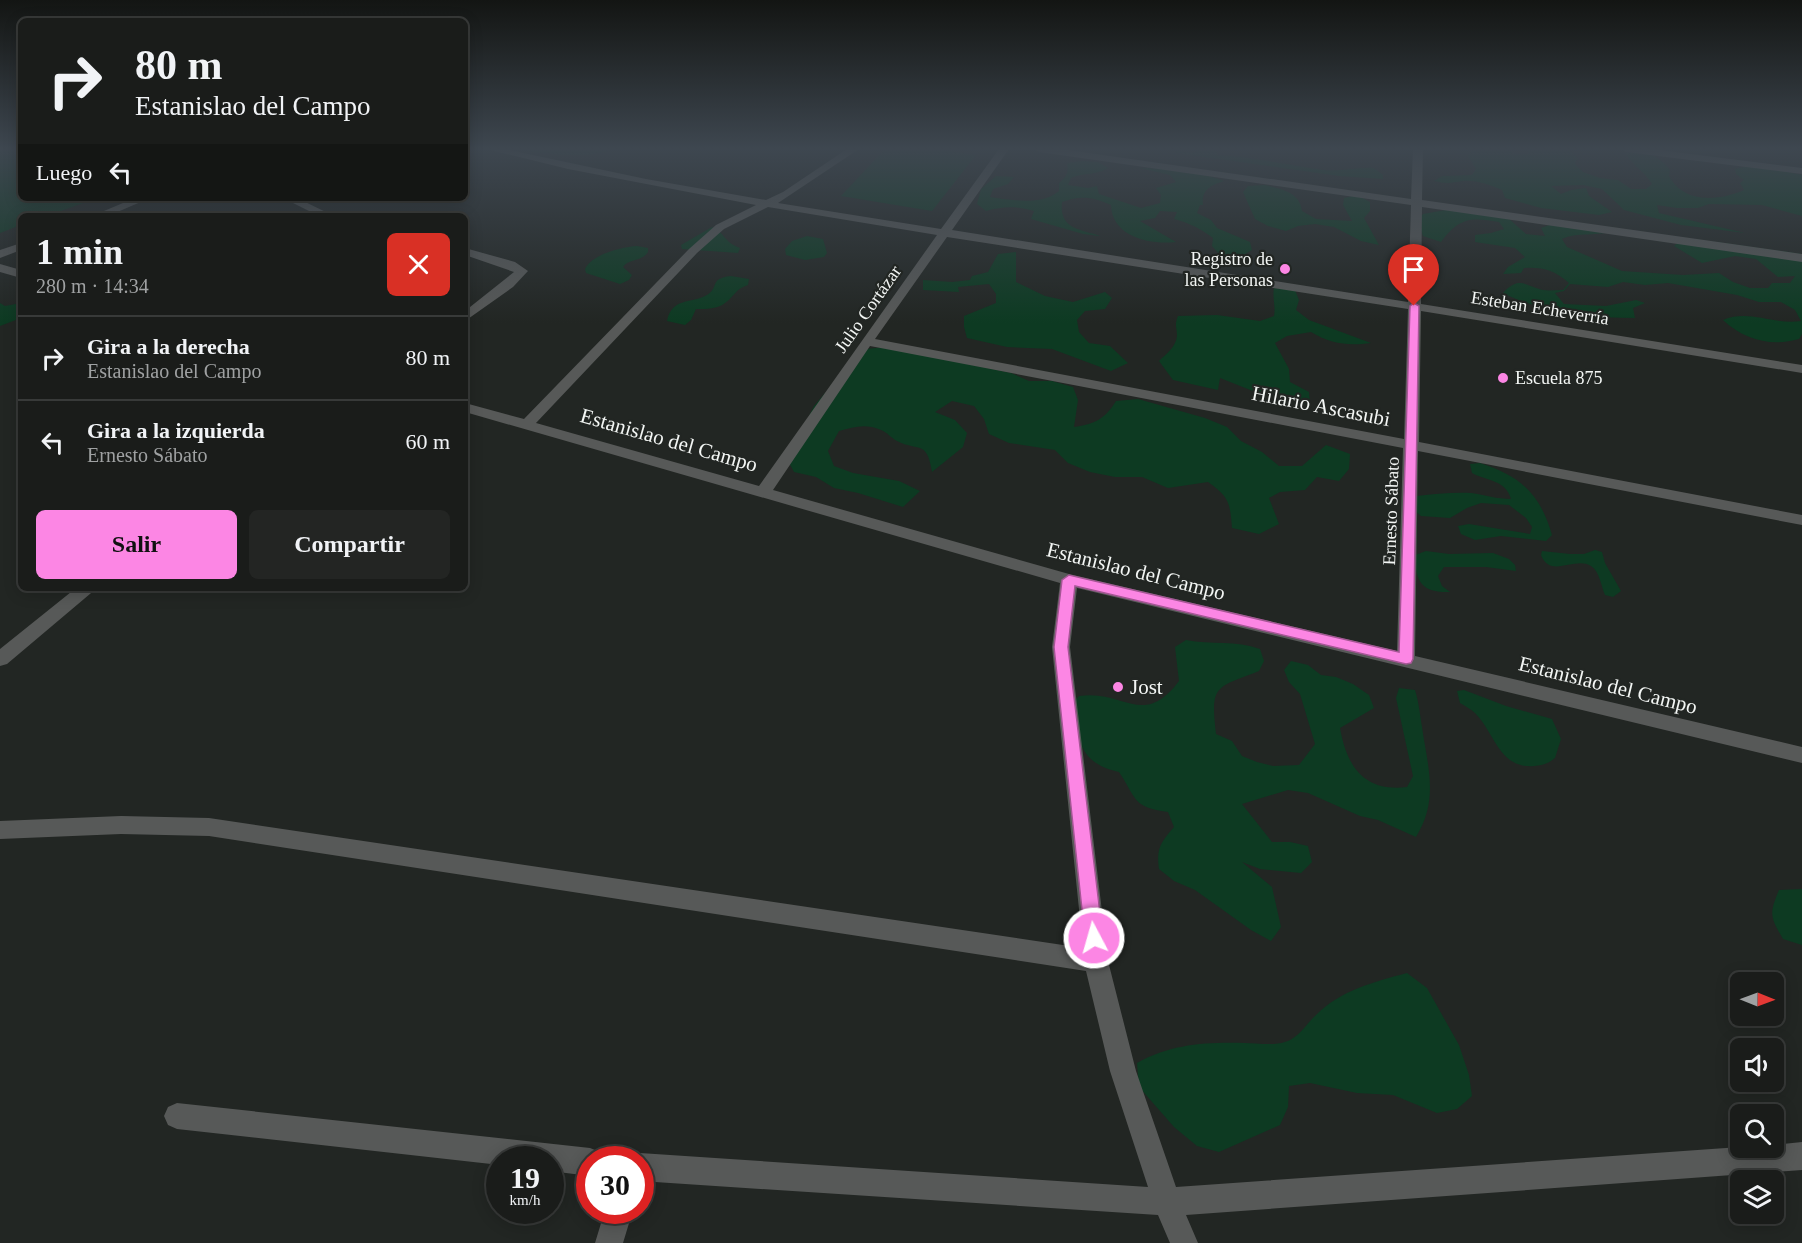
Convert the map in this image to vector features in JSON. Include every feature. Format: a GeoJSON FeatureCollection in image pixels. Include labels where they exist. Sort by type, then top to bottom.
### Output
{"type":"FeatureCollection","features":[{"type":"Feature","properties":{"kind":"street"},"geometry":{"type":"LineString","coordinates":[[106,213],[121,207]]}},
{"type":"Feature","properties":{"kind":"street"},"geometry":{"type":"LineString","coordinates":[[527,424],[693,251],[720,227],[761,207]]}},
{"type":"Feature","properties":{"kind":"street","name":"Esteban Echeverría"},"geometry":{"type":"LineString","coordinates":[[792,207],[1802,369]]}},
{"type":"Feature","properties":{"kind":"street","name":"Julio Cortázar"},"geometry":{"type":"LineString","coordinates":[[764,491],[963,207]]}},
{"type":"Feature","properties":{"kind":"street","name":"Ernesto Sábato"},"geometry":{"type":"LineString","coordinates":[[1406,659],[1413,444],[1416,207]]}},
{"type":"Feature","properties":{"kind":"street"},"geometry":{"type":"LineString","coordinates":[[1457,207],[1802,258]]}},
{"type":"Feature","properties":{"kind":"street"},"geometry":{"type":"LineString","coordinates":[[0,254],[18,247]]}},
{"type":"Feature","properties":{"kind":"street"},"geometry":{"type":"LineString","coordinates":[[468,252],[511,265],[522,271],[509,284],[468,315]]}},
{"type":"Feature","properties":{"kind":"street"},"geometry":{"type":"LineString","coordinates":[[0,268],[18,273]]}},
{"type":"Feature","properties":{"kind":"street","name":"Hilario Ascasubi"},"geometry":{"type":"LineString","coordinates":[[867,341],[1802,520]]}},
{"type":"Feature","properties":{"kind":"street","name":"Estanislao del Campo"},"geometry":{"type":"LineString","coordinates":[[468,408],[1069,580],[1802,755]]}},
{"type":"Feature","properties":{"kind":"street"},"geometry":{"type":"LineString","coordinates":[[1069,580],[1061,647],[1096,961],[1123,1071],[1167,1202],[1184,1243]]}},
{"type":"Feature","properties":{"kind":"street"},"geometry":{"type":"LineString","coordinates":[[0,659],[84,591]]}},
{"type":"Feature","properties":{"kind":"street"},"geometry":{"type":"LineString","coordinates":[[0,830],[121,825],[209,827],[1096,961]]}},
{"type":"Feature","properties":{"kind":"street"},"geometry":{"type":"LineString","coordinates":[[177,1116],[576,1160]]}},
{"type":"Feature","properties":{"kind":"street"},"geometry":{"type":"LineString","coordinates":[[654,1168],[1167,1202],[1802,1156]]}},
{"type":"Feature","properties":{"kind":"street"},"geometry":{"type":"LineString","coordinates":[[609,1243],[615,1224]]}},
{"type":"Feature","properties":{"kind":"green space"},"geometry":{"type":"Polygon","coordinates":[[[0,207],[72,207],[55,213],[18,213],[18,226],[0,233],[0,207]]]}},
{"type":"Feature","properties":{"kind":"green space"},"geometry":{"type":"Polygon","coordinates":[[[908,207],[935,207],[932,211],[908,207]]]}},
{"type":"Feature","properties":{"kind":"green space"},"geometry":{"type":"Polygon","coordinates":[[[981,207],[1010,207],[999,208],[986,211],[981,207]]]}},
{"type":"Feature","properties":{"kind":"green space"},"geometry":{"type":"Polygon","coordinates":[[[1016,207],[1062,207],[1067,223],[1101,236],[1083,234],[1031,219],[1034,211],[1016,207]]]}},
{"type":"Feature","properties":{"kind":"green space"},"geometry":{"type":"Polygon","coordinates":[[[1111,207],[1199,207],[1197,213],[1211,220],[1217,228],[1250,242],[1252,250],[1240,257],[1220,255],[1212,246],[1213,238],[1194,226],[1174,219],[1177,212],[1160,211],[1155,218],[1140,221],[1176,242],[1166,243],[1134,237],[1118,225],[1111,207]]]}},
{"type":"Feature","properties":{"kind":"green space"},"geometry":{"type":"Polygon","coordinates":[[[1250,207],[1301,207],[1302,211],[1316,219],[1352,221],[1344,207],[1370,207],[1370,211],[1364,218],[1379,245],[1361,241],[1334,227],[1315,224],[1298,226],[1286,231],[1268,226],[1255,219],[1250,207]]]}},
{"type":"Feature","properties":{"kind":"green space"},"geometry":{"type":"Polygon","coordinates":[[[1537,207],[1605,207],[1612,212],[1599,215],[1537,207]]]}},
{"type":"Feature","properties":{"kind":"green space"},"geometry":{"type":"Polygon","coordinates":[[[1621,207],[1658,207],[1659,213],[1745,233],[1681,225],[1624,210],[1621,207]]]}},
{"type":"Feature","properties":{"kind":"green space"},"geometry":{"type":"Polygon","coordinates":[[[1670,207],[1701,207],[1698,208],[1670,207]]]}},
{"type":"Feature","properties":{"kind":"green space"},"geometry":{"type":"Polygon","coordinates":[[[1769,207],[1802,207],[1802,216],[1769,207]]]}},
{"type":"Feature","properties":{"kind":"green space"},"geometry":{"type":"Polygon","coordinates":[[[1451,209],[1508,218],[1526,234],[1545,236],[1541,228],[1552,224],[1610,232],[1562,239],[1567,247],[1622,271],[1683,275],[1719,273],[1733,282],[1750,288],[1768,288],[1772,283],[1790,283],[1795,276],[1778,277],[1756,259],[1735,256],[1702,263],[1674,246],[1681,240],[1717,242],[1802,254],[1802,334],[1799,339],[1769,342],[1740,333],[1723,320],[1742,316],[1791,322],[1801,321],[1795,310],[1781,302],[1759,302],[1737,295],[1668,283],[1645,285],[1623,282],[1608,287],[1570,284],[1564,291],[1555,293],[1564,304],[1606,306],[1636,300],[1645,303],[1633,308],[1635,318],[1567,313],[1518,300],[1503,293],[1518,283],[1543,290],[1563,290],[1569,283],[1553,272],[1537,268],[1524,268],[1521,273],[1503,274],[1508,267],[1525,257],[1515,248],[1475,242],[1475,235],[1504,229],[1499,222],[1466,221],[1454,228],[1441,242],[1423,236],[1418,221],[1423,214],[1451,209]]]}},
{"type":"Feature","properties":{"kind":"green space"},"geometry":{"type":"Polygon","coordinates":[[[712,227],[730,243],[740,248],[738,253],[682,249],[681,245],[712,227]]]}},
{"type":"Feature","properties":{"kind":"green space"},"geometry":{"type":"Polygon","coordinates":[[[807,236],[823,239],[827,253],[824,257],[805,260],[786,255],[785,249],[792,241],[807,236]]]}},
{"type":"Feature","properties":{"kind":"green space"},"geometry":{"type":"Polygon","coordinates":[[[637,246],[648,248],[648,252],[623,267],[632,275],[629,280],[620,284],[586,273],[585,269],[589,264],[601,255],[637,246]]]}},
{"type":"Feature","properties":{"kind":"green space"},"geometry":{"type":"Polygon","coordinates":[[[1016,252],[1016,282],[1045,296],[1073,302],[1105,292],[1112,298],[1105,309],[1085,311],[1077,320],[1079,332],[1089,343],[1110,346],[1128,363],[1111,371],[1052,349],[1007,347],[967,338],[964,316],[996,303],[996,294],[989,284],[958,287],[959,292],[923,290],[923,280],[952,282],[970,280],[972,276],[988,272],[998,254],[1016,252]]]}},
{"type":"Feature","properties":{"kind":"green space"},"geometry":{"type":"Polygon","coordinates":[[[731,276],[749,279],[748,285],[722,305],[696,309],[691,320],[685,325],[667,321],[673,308],[683,302],[707,295],[719,279],[731,276]]]}},
{"type":"Feature","properties":{"kind":"green space"},"geometry":{"type":"Polygon","coordinates":[[[1274,288],[1295,290],[1299,300],[1296,310],[1309,320],[1371,343],[1340,343],[1311,332],[1287,336],[1275,343],[1289,369],[1290,382],[1309,392],[1310,405],[1263,395],[1220,378],[1218,390],[1173,380],[1159,361],[1175,344],[1178,316],[1217,315],[1260,321],[1274,316],[1274,288]]]}},
{"type":"Feature","properties":{"kind":"green space"},"geometry":{"type":"Polygon","coordinates":[[[0,303],[5,306],[18,304],[18,319],[0,326],[0,303]]]}},
{"type":"Feature","properties":{"kind":"green space"},"geometry":{"type":"Polygon","coordinates":[[[886,347],[1011,373],[1029,381],[1052,381],[1073,387],[1078,400],[1074,427],[1099,420],[1116,401],[1138,399],[1205,418],[1227,427],[1241,441],[1262,452],[1279,466],[1302,466],[1326,445],[1350,454],[1349,469],[1339,481],[1317,477],[1305,490],[1280,492],[1269,498],[1279,524],[1259,534],[1232,528],[1227,501],[1208,482],[1168,488],[1142,477],[1115,477],[1090,472],[1068,463],[1055,450],[1009,443],[989,434],[984,419],[974,406],[952,401],[935,412],[955,420],[967,433],[963,447],[932,472],[927,455],[921,448],[897,441],[875,428],[860,426],[839,431],[828,451],[834,466],[853,473],[899,481],[920,491],[903,507],[834,488],[816,477],[794,472],[787,459],[814,406],[825,393],[841,382],[866,349],[886,347]]]}},
{"type":"Feature","properties":{"kind":"green space"},"geometry":{"type":"Polygon","coordinates":[[[1480,463],[1517,480],[1534,497],[1547,520],[1552,535],[1546,541],[1501,536],[1475,540],[1461,534],[1458,526],[1469,524],[1530,534],[1532,527],[1526,518],[1509,505],[1481,503],[1450,518],[1421,516],[1411,508],[1417,496],[1437,494],[1471,493],[1511,499],[1505,488],[1472,473],[1470,464],[1480,463]]]}},
{"type":"Feature","properties":{"kind":"green space"},"geometry":{"type":"Polygon","coordinates":[[[1595,550],[1602,552],[1605,563],[1621,591],[1613,597],[1605,595],[1598,575],[1591,566],[1578,563],[1550,565],[1541,555],[1542,551],[1584,554],[1595,550]]]}},
{"type":"Feature","properties":{"kind":"green space"},"geometry":{"type":"Polygon","coordinates":[[[1426,551],[1449,554],[1493,553],[1509,559],[1515,565],[1516,571],[1486,567],[1444,567],[1438,576],[1442,586],[1450,592],[1440,592],[1427,588],[1419,579],[1415,555],[1426,551]]]}},
{"type":"Feature","properties":{"kind":"green space"},"geometry":{"type":"Polygon","coordinates":[[[1186,640],[1242,644],[1260,649],[1264,661],[1259,671],[1233,681],[1219,690],[1214,705],[1214,718],[1216,734],[1232,741],[1242,756],[1273,766],[1299,765],[1315,744],[1300,694],[1289,682],[1284,670],[1291,661],[1308,665],[1321,675],[1336,677],[1353,684],[1369,695],[1374,708],[1340,728],[1347,754],[1353,765],[1369,781],[1379,785],[1392,788],[1407,787],[1413,776],[1396,698],[1399,688],[1415,690],[1430,784],[1427,810],[1416,837],[1308,793],[1288,790],[1242,804],[1272,842],[1290,842],[1308,846],[1312,862],[1301,873],[1260,869],[1242,862],[1272,887],[1281,927],[1271,941],[1251,930],[1195,890],[1174,881],[1159,869],[1160,846],[1174,827],[1168,812],[1141,804],[1119,772],[1096,763],[1088,756],[1079,740],[1071,705],[1079,696],[1109,697],[1132,704],[1155,703],[1179,681],[1175,647],[1186,640]]]}},
{"type":"Feature","properties":{"kind":"green space"},"geometry":{"type":"Polygon","coordinates":[[[1464,690],[1506,706],[1552,719],[1561,739],[1555,758],[1545,764],[1534,766],[1513,762],[1505,756],[1475,713],[1460,703],[1457,691],[1464,690]]]}},
{"type":"Feature","properties":{"kind":"green space"},"geometry":{"type":"Polygon","coordinates":[[[1802,889],[1802,945],[1783,939],[1773,920],[1772,910],[1779,890],[1802,889]]]}},
{"type":"Feature","properties":{"kind":"green space"},"geometry":{"type":"Polygon","coordinates":[[[1407,973],[1427,988],[1459,1045],[1469,1075],[1472,1096],[1457,1109],[1437,1113],[1393,1095],[1357,1093],[1310,1083],[1289,1086],[1288,1107],[1280,1125],[1219,1152],[1197,1146],[1174,1127],[1139,1087],[1137,1063],[1150,1057],[1189,1045],[1285,1042],[1298,1034],[1336,999],[1358,988],[1407,973]]]}},
{"type":"Feature","properties":{"kind":"place","name":"Registro de las Personas"},"geometry":{"type":"Point","coordinates":[1285,269]}},
{"type":"Feature","properties":{"kind":"place","name":"Escuela 875"},"geometry":{"type":"Point","coordinates":[1503,378]}},
{"type":"Feature","properties":{"kind":"place","name":"Jost"},"geometry":{"type":"Point","coordinates":[1118,687]}},
{"type":"Feature","properties":{"kind":"route"},"geometry":{"type":"LineString","coordinates":[[1094,938],[1061,647],[1069,580],[1406,659],[1413,444],[1414,306]]}}]}
